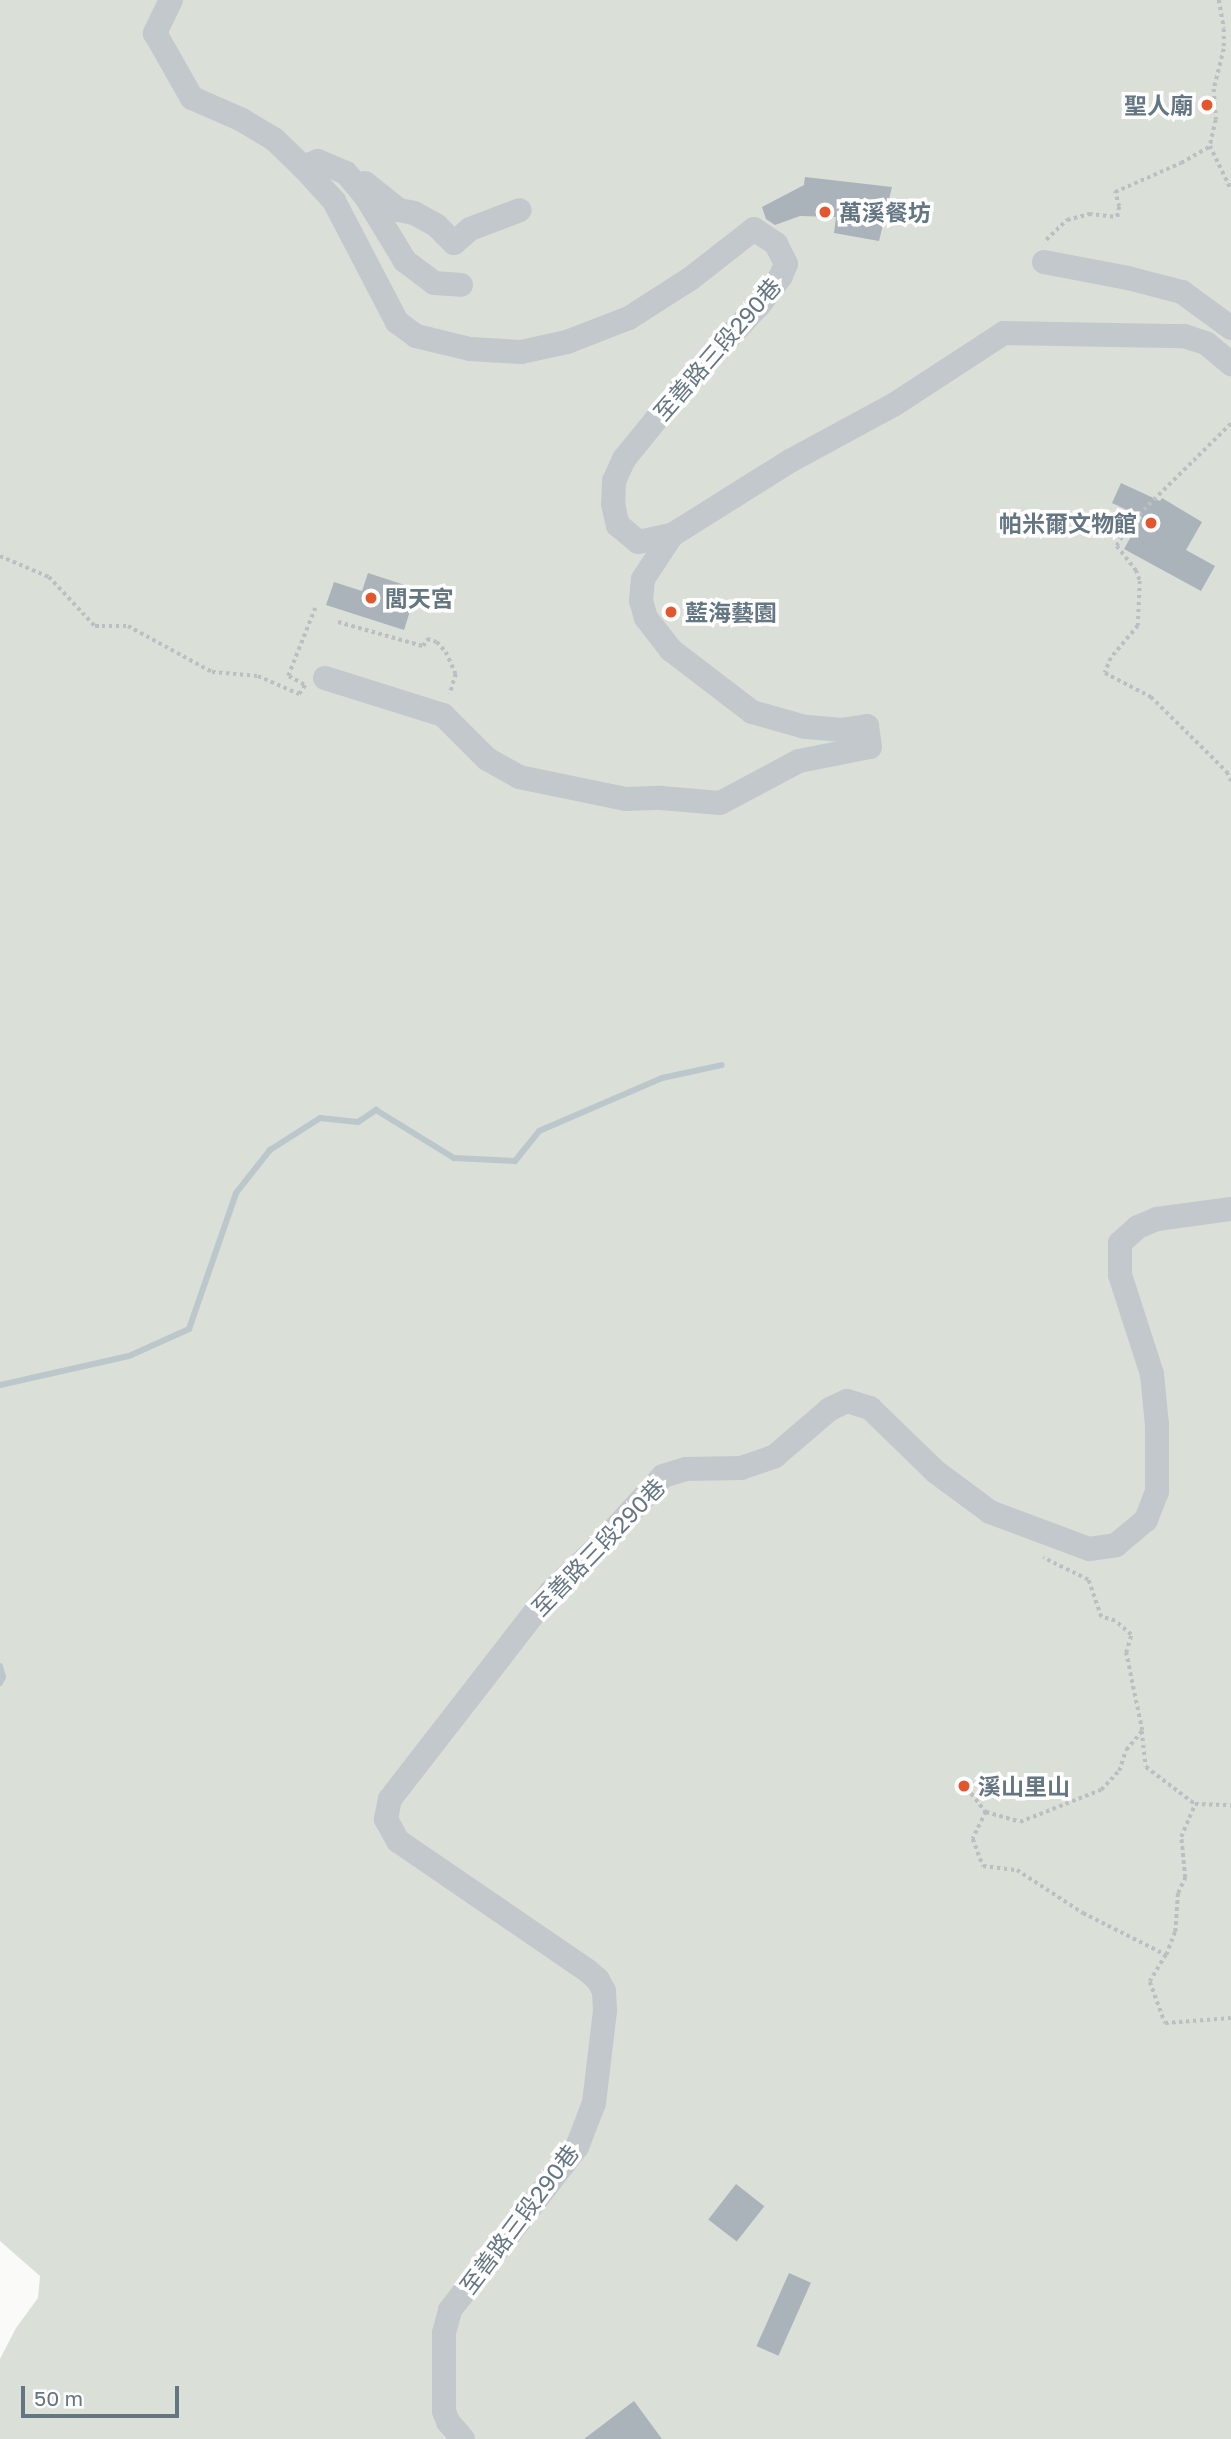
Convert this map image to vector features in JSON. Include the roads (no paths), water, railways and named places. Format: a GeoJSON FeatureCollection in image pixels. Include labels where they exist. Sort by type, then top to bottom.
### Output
{"type":"FeatureCollection","features":[{"type":"Feature","properties":{"kind":"street","name":"至善路三段290巷"},"geometry":{"type":"LineString","coordinates":[[171,0],[155,33],[192,98],[274,139],[303,167],[334,201],[397,322],[416,336],[470,349],[521,352],[567,342],[628,318],[690,279],[754,229],[776,244],[786,264],[781,276],[760,304],[684,385],[624,459],[614,481],[613,504],[618,525],[638,542],[672,535],[790,461],[895,404],[1004,333],[1100,332],[1184,336],[1206,343],[1231,365]]}},
{"type":"Feature","properties":{"kind":"street"},"geometry":{"type":"LineString","coordinates":[[303,167],[318,161],[346,173],[374,188],[399,210],[414,212],[437,226],[454,243],[470,229],[520,210]]}},
{"type":"Feature","properties":{"kind":"street"},"geometry":{"type":"LineString","coordinates":[[346,173],[366,197],[405,261],[434,284],[461,285]]}},
{"type":"Feature","properties":{"kind":"street"},"geometry":{"type":"LineString","coordinates":[[1044,262],[1128,278],[1182,292],[1231,328]]}},
{"type":"Feature","properties":{"kind":"street"},"geometry":{"type":"LineString","coordinates":[[315,682],[443,715],[487,759],[519,777],[626,799],[661,798],[720,803],[799,761],[870,747],[867,726],[842,730],[806,727],[752,712],[671,650],[646,618],[641,601],[643,579],[672,535]]}},
{"type":"Feature","properties":{"kind":"street","name":"至善路三段290巷"},"geometry":{"type":"LineString","coordinates":[[463,2439],[448,2422],[444,2411],[444,2333],[450,2310],[576,2147],[594,2103],[605,2011],[604,1991],[598,1980],[587,1971],[398,1841],[386,1819],[390,1799],[550,1593],[600,1545],[663,1476],[686,1469],[741,1468],[775,1456],[830,1409],[846,1401],[870,1408],[936,1472],[990,1512],[1089,1549],[1116,1545],[1146,1520],[1157,1492],[1157,1425],[1152,1374],[1120,1275],[1120,1243],[1138,1227],[1157,1219],[1231,1209]]}},
{"type":"Feature","properties":{"kind":"waterway"},"geometry":{"type":"LineString","coordinates":[[0,1385],[129,1356],[189,1329],[236,1193],[270,1150],[320,1118],[358,1122],[376,1110],[454,1158],[515,1161],[539,1131],[662,1078],[722,1065]]}},
{"type":"Feature","properties":{"kind":"waterway"},"geometry":{"type":"LineString","coordinates":[[0,1666],[3,1677],[0,1683]]}},
{"type":"Feature","properties":{"kind":"place","name":"聖人廟"},"geometry":{"type":"Point","coordinates":[1207,105]}},
{"type":"Feature","properties":{"kind":"place","name":"萬溪餐坊"},"geometry":{"type":"Point","coordinates":[825,212]}},
{"type":"Feature","properties":{"kind":"place","name":"帕米爾文物館"},"geometry":{"type":"Point","coordinates":[1151,523]}},
{"type":"Feature","properties":{"kind":"place","name":"閭天宮"},"geometry":{"type":"Point","coordinates":[371,598]}},
{"type":"Feature","properties":{"kind":"place","name":"藍海藝園"},"geometry":{"type":"Point","coordinates":[671,612]}},
{"type":"Feature","properties":{"kind":"place","name":"溪山里山"},"geometry":{"type":"Point","coordinates":[964,1786]}}]}
